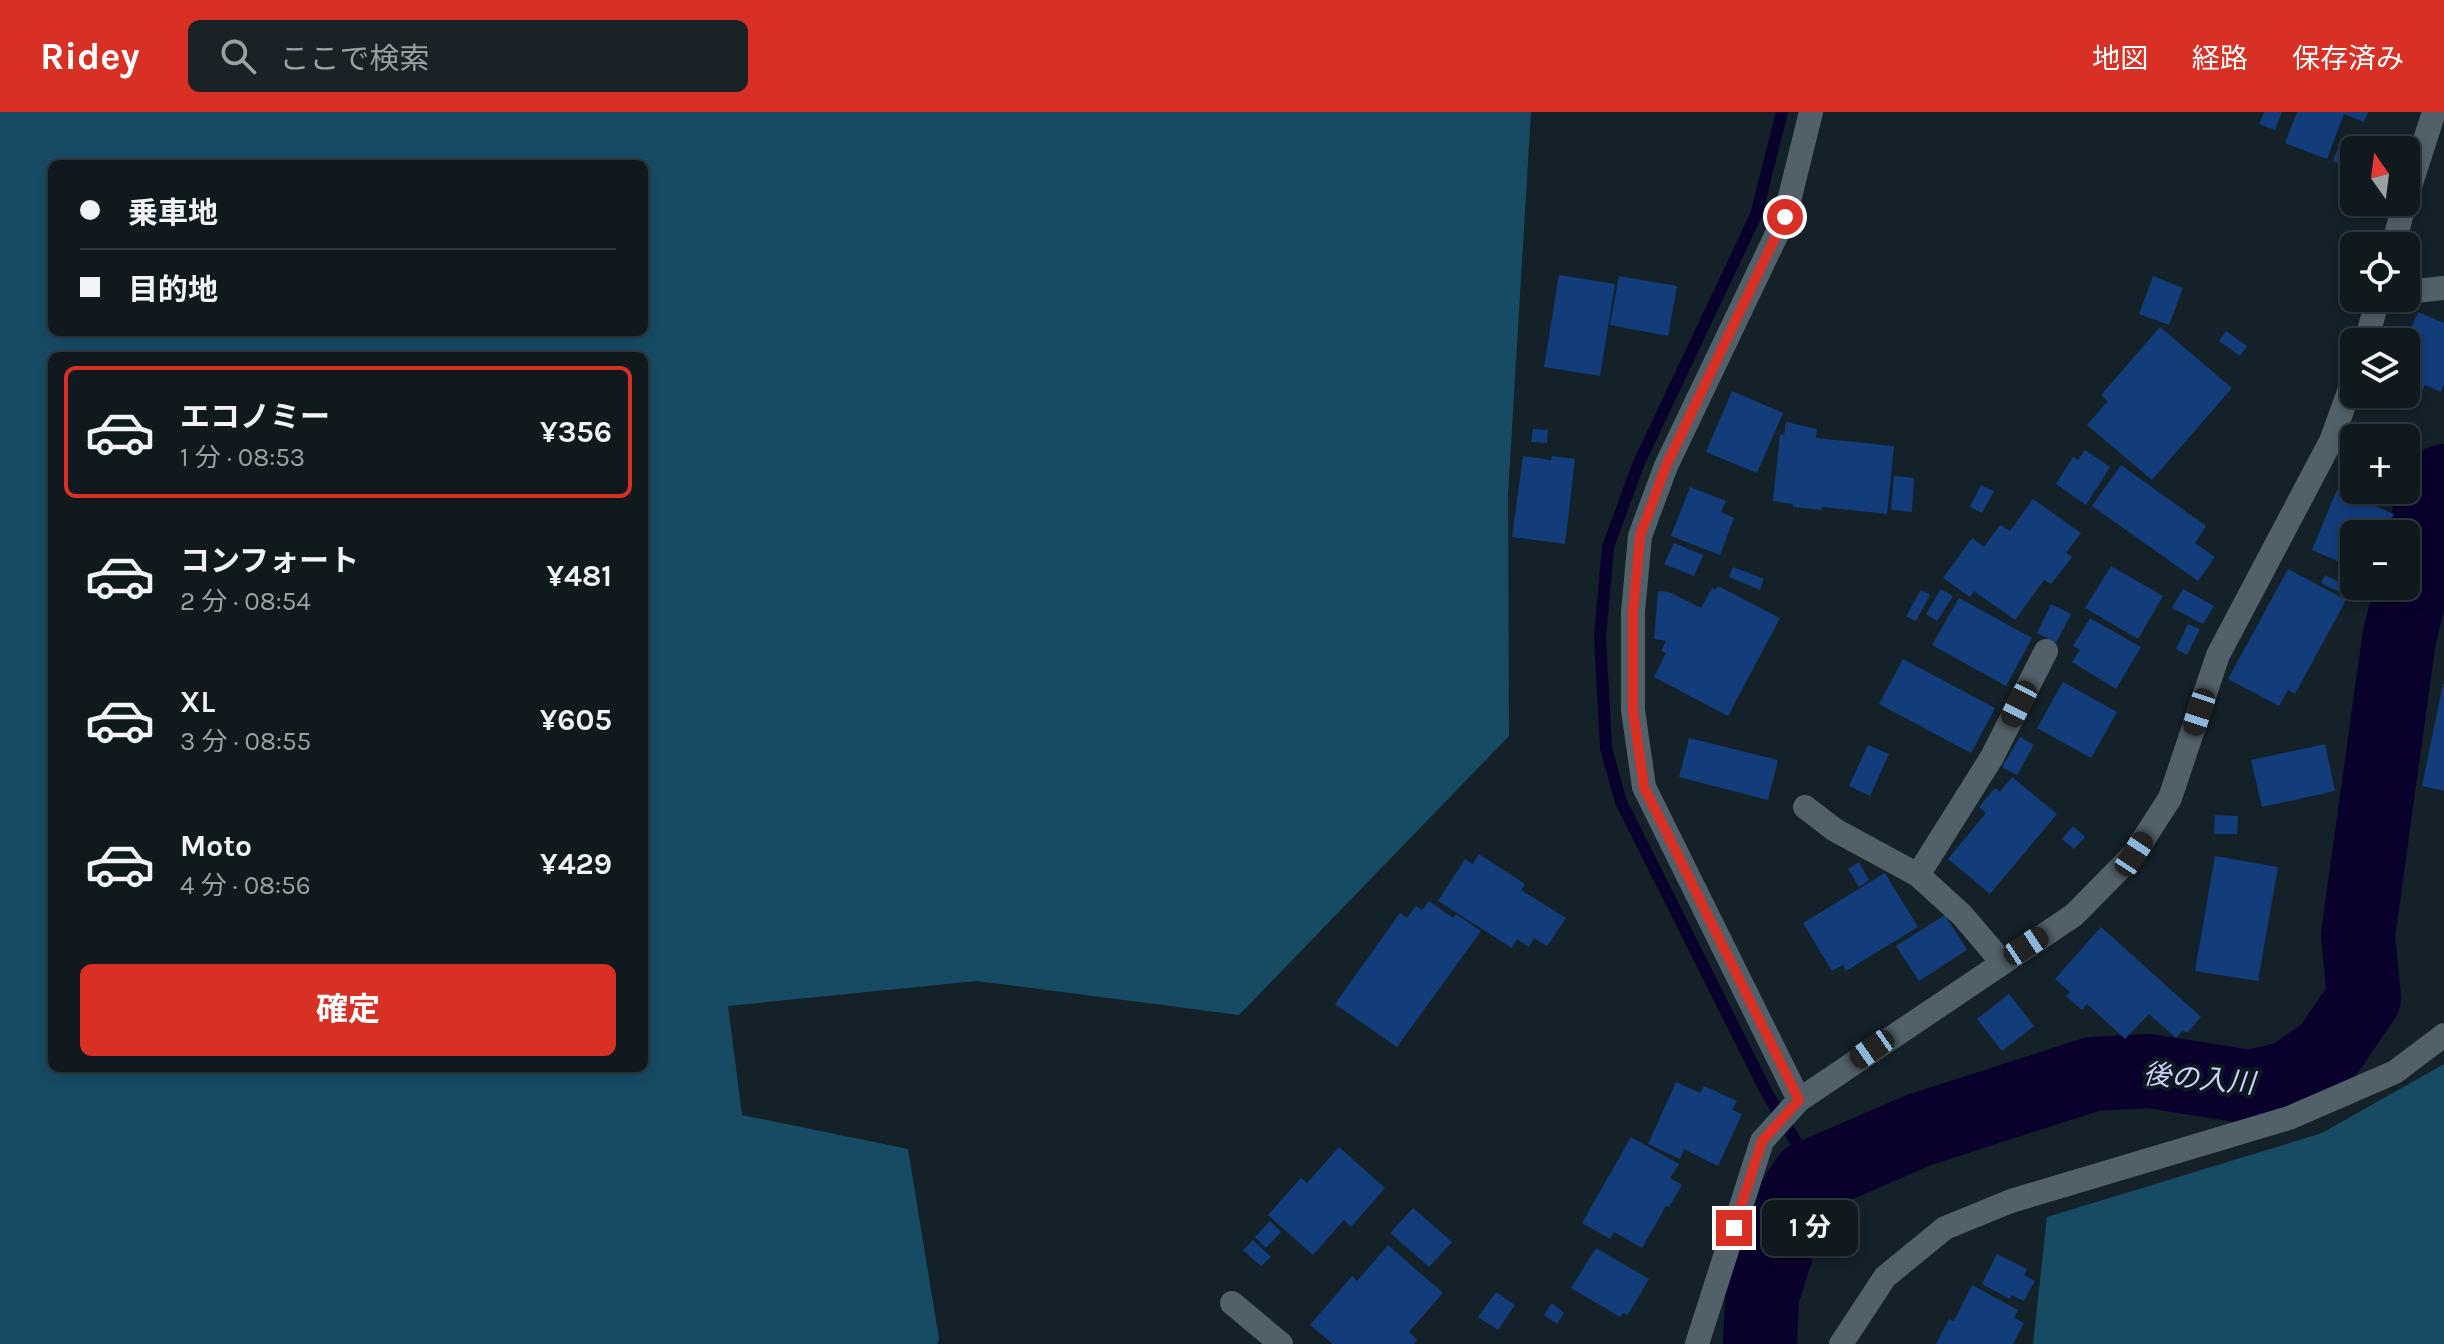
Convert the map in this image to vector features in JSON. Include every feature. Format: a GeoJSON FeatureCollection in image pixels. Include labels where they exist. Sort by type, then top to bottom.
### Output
{"type":"FeatureCollection","features":[{"type":"Feature","properties":{"kind":"street"},"geometry":{"type":"LineString","coordinates":[[1795,1105],[1644,787],[1633,710],[1633,626],[1640,536],[1666,466],[1785,217],[1811,112]]}},
{"type":"Feature","properties":{"kind":"street"},"geometry":{"type":"LineString","coordinates":[[2420,156],[2434,112]]}},
{"type":"Feature","properties":{"kind":"street"},"geometry":{"type":"LineString","coordinates":[[2420,291],[2444,288]]}},
{"type":"Feature","properties":{"kind":"street"},"geometry":{"type":"LineString","coordinates":[[1697,1344],[1762,1141],[1771,1130],[1795,1105],[2074,915],[2134,854],[2170,798],[2218,655],[2331,441],[2343,408]]}},
{"type":"Feature","properties":{"kind":"street"},"geometry":{"type":"LineString","coordinates":[[1918,875],[1992,757],[2046,651]]}},
{"type":"Feature","properties":{"kind":"street"},"geometry":{"type":"LineString","coordinates":[[1805,807],[1835,830],[1918,875],[1962,915],[2002,962]]}},
{"type":"Feature","properties":{"kind":"street"},"geometry":{"type":"LineString","coordinates":[[1841,1344],[1885,1277],[1945,1228],[2011,1201],[2289,1118],[2395,1072],[2444,1035]]}},
{"type":"Feature","properties":{"kind":"street"},"geometry":{"type":"LineString","coordinates":[[1232,1303],[1281,1344]]}},
{"type":"Feature","properties":{"kind":"shaded area"},"geometry":{"type":"Polygon","coordinates":[[[0,112],[1531,112],[1508,494],[1509,736],[1239,1015],[977,981],[728,1006],[742,1115],[908,1149],[939,1339],[937,1344],[0,1344],[0,112]]]}},
{"type":"Feature","properties":{"kind":"shaded area"},"geometry":{"type":"Polygon","coordinates":[[[2444,1064],[2444,1344],[2033,1344],[2047,1217],[2322,1133],[2444,1064]]]}},
{"type":"Feature","properties":{"kind":"building"},"geometry":{"type":"Polygon","coordinates":[[[2264,112],[2282,112],[2275,130],[2259,124],[2264,112]]]}},
{"type":"Feature","properties":{"kind":"building"},"geometry":{"type":"Polygon","coordinates":[[[2297,112],[2368,112],[2364,122],[2344,114],[2327,159],[2285,143],[2297,112]]]}},
{"type":"Feature","properties":{"kind":"building"},"geometry":{"type":"Polygon","coordinates":[[[2340,143],[2340,163],[2333,161],[2340,143]]]}},
{"type":"Feature","properties":{"kind":"building"},"geometry":{"type":"Polygon","coordinates":[[[1559,275],[1615,284],[1600,376],[1544,367],[1559,275]]]}},
{"type":"Feature","properties":{"kind":"building"},"geometry":{"type":"Polygon","coordinates":[[[1619,276],[1677,286],[1668,336],[1610,325],[1619,276]]]}},
{"type":"Feature","properties":{"kind":"building"},"geometry":{"type":"Polygon","coordinates":[[[2153,276],[2183,288],[2169,325],[2139,314],[2153,276]]]}},
{"type":"Feature","properties":{"kind":"building"},"geometry":{"type":"Polygon","coordinates":[[[2418,312],[2444,323],[2444,384],[2441,392],[2425,385],[2420,394],[2420,328],[2411,328],[2418,312]]]}},
{"type":"Feature","properties":{"kind":"building"},"geometry":{"type":"Polygon","coordinates":[[[2160,327],[2232,388],[2152,480],[2087,425],[2108,401],[2101,395],[2160,327]]]}},
{"type":"Feature","properties":{"kind":"building"},"geometry":{"type":"Polygon","coordinates":[[[2226,331],[2247,346],[2240,356],[2219,341],[2226,331]]]}},
{"type":"Feature","properties":{"kind":"building"},"geometry":{"type":"Polygon","coordinates":[[[1732,391],[1783,413],[1757,473],[1706,452],[1732,391]]]}},
{"type":"Feature","properties":{"kind":"building"},"geometry":{"type":"Polygon","coordinates":[[[1786,422],[1817,429],[1816,438],[1894,446],[1887,514],[1793,507],[1793,504],[1773,501],[1780,434],[1784,435],[1786,422]]]}},
{"type":"Feature","properties":{"kind":"building"},"geometry":{"type":"Polygon","coordinates":[[[1533,429],[1548,430],[1547,443],[1531,442],[1533,429]]]}},
{"type":"Feature","properties":{"kind":"building"},"geometry":{"type":"Polygon","coordinates":[[[2085,450],[2110,467],[2086,505],[2056,484],[2073,457],[2078,460],[2085,450]]]}},
{"type":"Feature","properties":{"kind":"building"},"geometry":{"type":"Polygon","coordinates":[[[1523,456],[1575,459],[1565,544],[1512,537],[1523,456]]]}},
{"type":"Feature","properties":{"kind":"building"},"geometry":{"type":"Polygon","coordinates":[[[2121,465],[2206,526],[2195,543],[2215,557],[2198,581],[2092,506],[2121,465]]]}},
{"type":"Feature","properties":{"kind":"building"},"geometry":{"type":"Polygon","coordinates":[[[1894,476],[1914,478],[1912,512],[1891,510],[1894,476]]]}},
{"type":"Feature","properties":{"kind":"building"},"geometry":{"type":"Polygon","coordinates":[[[1981,485],[1994,491],[1982,513],[1970,507],[1981,485]]]}},
{"type":"Feature","properties":{"kind":"building"},"geometry":{"type":"Polygon","coordinates":[[[1690,487],[1726,501],[1721,512],[1734,518],[1720,555],[1671,536],[1690,487]]]}},
{"type":"Feature","properties":{"kind":"building"},"geometry":{"type":"Polygon","coordinates":[[[2337,490],[2340,491],[2340,504],[2370,504],[2394,514],[2391,520],[2340,520],[2340,562],[2312,550],[2337,490]]]}},
{"type":"Feature","properties":{"kind":"building"},"geometry":{"type":"Polygon","coordinates":[[[2033,499],[2081,533],[2066,553],[2072,557],[2051,584],[2044,580],[2015,620],[1974,591],[1970,597],[1943,578],[1972,538],[1984,547],[2000,525],[2010,531],[2033,499]]]}},
{"type":"Feature","properties":{"kind":"building"},"geometry":{"type":"Polygon","coordinates":[[[1674,543],[1703,555],[1694,576],[1664,564],[1674,543]]]}},
{"type":"Feature","properties":{"kind":"building"},"geometry":{"type":"Polygon","coordinates":[[[2111,566],[2163,596],[2138,639],[2085,608],[2111,566]]]}},
{"type":"Feature","properties":{"kind":"building"},"geometry":{"type":"Polygon","coordinates":[[[1733,567],[1764,579],[1760,590],[1729,577],[1733,567]]]}},
{"type":"Feature","properties":{"kind":"building"},"geometry":{"type":"Polygon","coordinates":[[[2288,569],[2340,597],[2340,600],[2346,600],[2295,694],[2288,690],[2279,706],[2228,679],[2288,569]]]}},
{"type":"Feature","properties":{"kind":"building"},"geometry":{"type":"Polygon","coordinates":[[[2325,575],[2340,582],[2340,592],[2321,583],[2325,575]]]}},
{"type":"Feature","properties":{"kind":"building"},"geometry":{"type":"Polygon","coordinates":[[[1718,586],[1780,618],[1728,716],[1654,677],[1666,653],[1661,651],[1666,641],[1654,639],[1658,591],[1669,592],[1701,608],[1712,588],[1715,590],[1718,586]]]}},
{"type":"Feature","properties":{"kind":"building"},"geometry":{"type":"Polygon","coordinates":[[[1941,589],[1953,596],[1937,621],[1926,614],[1941,589]]]}},
{"type":"Feature","properties":{"kind":"building"},"geometry":{"type":"Polygon","coordinates":[[[2183,589],[2214,606],[2203,624],[2172,608],[2183,589]]]}},
{"type":"Feature","properties":{"kind":"building"},"geometry":{"type":"Polygon","coordinates":[[[1921,590],[1930,595],[1916,621],[1906,616],[1921,590]]]}},
{"type":"Feature","properties":{"kind":"building"},"geometry":{"type":"Polygon","coordinates":[[[1959,598],[2032,638],[2006,686],[1932,645],[1959,598]]]}},
{"type":"Feature","properties":{"kind":"building"},"geometry":{"type":"Polygon","coordinates":[[[2051,604],[2071,614],[2056,643],[2037,633],[2051,604]]]}},
{"type":"Feature","properties":{"kind":"building"},"geometry":{"type":"Polygon","coordinates":[[[2090,618],[2141,647],[2116,689],[2072,662],[2080,650],[2073,646],[2090,618]]]}},
{"type":"Feature","properties":{"kind":"building"},"geometry":{"type":"Polygon","coordinates":[[[2188,624],[2200,629],[2187,655],[2176,649],[2188,624]]]}},
{"type":"Feature","properties":{"kind":"building"},"geometry":{"type":"Polygon","coordinates":[[[1903,659],[1995,708],[1971,753],[1879,704],[1903,659]]]}},
{"type":"Feature","properties":{"kind":"building"},"geometry":{"type":"Polygon","coordinates":[[[2063,682],[2117,712],[2091,758],[2037,728],[2063,682]]]}},
{"type":"Feature","properties":{"kind":"building"},"geometry":{"type":"Polygon","coordinates":[[[2444,684],[2444,791],[2422,786],[2444,684]]]}},
{"type":"Feature","properties":{"kind":"building"},"geometry":{"type":"Polygon","coordinates":[[[2020,737],[2034,745],[2017,775],[2002,767],[2020,737]]]}},
{"type":"Feature","properties":{"kind":"building"},"geometry":{"type":"Polygon","coordinates":[[[1689,738],[1778,760],[1768,800],[1679,777],[1689,738]]]}},
{"type":"Feature","properties":{"kind":"building"},"geometry":{"type":"Polygon","coordinates":[[[2325,744],[2335,791],[2262,807],[2251,760],[2325,744]]]}},
{"type":"Feature","properties":{"kind":"building"},"geometry":{"type":"Polygon","coordinates":[[[1868,745],[1889,754],[1870,796],[1849,786],[1868,745]]]}},
{"type":"Feature","properties":{"kind":"building"},"geometry":{"type":"Polygon","coordinates":[[[2012,777],[2057,814],[1990,894],[1948,859],[1986,813],[1979,807],[1995,788],[2000,792],[2012,777]]]}},
{"type":"Feature","properties":{"kind":"building"},"geometry":{"type":"Polygon","coordinates":[[[2215,815],[2238,816],[2237,834],[2214,834],[2215,815]]]}},
{"type":"Feature","properties":{"kind":"building"},"geometry":{"type":"Polygon","coordinates":[[[2073,826],[2085,837],[2074,849],[2062,839],[2073,826]]]}},
{"type":"Feature","properties":{"kind":"building"},"geometry":{"type":"Polygon","coordinates":[[[1479,854],[1525,884],[1521,890],[1566,918],[1547,946],[1534,938],[1529,947],[1517,939],[1512,948],[1438,901],[1465,859],[1473,864],[1479,854]]]}},
{"type":"Feature","properties":{"kind":"building"},"geometry":{"type":"Polygon","coordinates":[[[2215,856],[2278,867],[2258,981],[2195,971],[2215,856]]]}},
{"type":"Feature","properties":{"kind":"building"},"geometry":{"type":"Polygon","coordinates":[[[1859,862],[1869,880],[1859,887],[1848,869],[1859,862]]]}},
{"type":"Feature","properties":{"kind":"building"},"geometry":{"type":"Polygon","coordinates":[[[1885,873],[1918,927],[1846,971],[1843,965],[1832,971],[1803,923],[1885,873]]]}},
{"type":"Feature","properties":{"kind":"building"},"geometry":{"type":"Polygon","coordinates":[[[1429,901],[1453,918],[1456,914],[1481,931],[1397,1047],[1335,1004],[1400,913],[1407,918],[1416,906],[1422,910],[1429,901]]]}},
{"type":"Feature","properties":{"kind":"building"},"geometry":{"type":"Polygon","coordinates":[[[1945,915],[1967,950],[1919,981],[1896,946],[1945,915]]]}},
{"type":"Feature","properties":{"kind":"building"},"geometry":{"type":"Polygon","coordinates":[[[2101,927],[2201,1017],[2187,1033],[2183,1030],[2176,1038],[2149,1014],[2125,1039],[2087,1004],[2082,1010],[2066,996],[2070,992],[2055,979],[2101,927]]]}},
{"type":"Feature","properties":{"kind":"building"},"geometry":{"type":"Polygon","coordinates":[[[2009,994],[2034,1026],[2002,1051],[1977,1019],[2009,994]]]}},
{"type":"Feature","properties":{"kind":"building"},"geometry":{"type":"Polygon","coordinates":[[[1676,1082],[1700,1093],[1704,1086],[1737,1101],[1732,1110],[1742,1114],[1718,1166],[1684,1149],[1680,1159],[1648,1144],[1676,1082]]]}},
{"type":"Feature","properties":{"kind":"building"},"geometry":{"type":"Polygon","coordinates":[[[1631,1137],[1679,1164],[1670,1178],[1682,1185],[1642,1248],[1614,1232],[1610,1239],[1582,1223],[1631,1137]]]}},
{"type":"Feature","properties":{"kind":"building"},"geometry":{"type":"Polygon","coordinates":[[[1339,1147],[1385,1188],[1351,1227],[1344,1220],[1313,1255],[1268,1215],[1301,1178],[1307,1183],[1339,1147]]]}},
{"type":"Feature","properties":{"kind":"building"},"geometry":{"type":"Polygon","coordinates":[[[1413,1208],[1452,1242],[1429,1267],[1390,1233],[1413,1208]]]}},
{"type":"Feature","properties":{"kind":"building"},"geometry":{"type":"Polygon","coordinates":[[[1270,1221],[1281,1232],[1266,1248],[1255,1237],[1270,1221]]]}},
{"type":"Feature","properties":{"kind":"building"},"geometry":{"type":"Polygon","coordinates":[[[1253,1240],[1271,1257],[1261,1266],[1243,1250],[1253,1240]]]}},
{"type":"Feature","properties":{"kind":"building"},"geometry":{"type":"Polygon","coordinates":[[[1388,1245],[1443,1293],[1409,1332],[1417,1340],[1414,1344],[1333,1344],[1310,1325],[1352,1276],[1357,1281],[1388,1245]]]}},
{"type":"Feature","properties":{"kind":"building"},"geometry":{"type":"Polygon","coordinates":[[[1596,1248],[1649,1279],[1628,1315],[1623,1313],[1620,1317],[1571,1288],[1596,1248]]]}},
{"type":"Feature","properties":{"kind":"building"},"geometry":{"type":"Polygon","coordinates":[[[1997,1254],[2027,1269],[2024,1275],[2035,1281],[2024,1301],[2011,1295],[2010,1299],[1982,1284],[1997,1254]]]}},
{"type":"Feature","properties":{"kind":"building"},"geometry":{"type":"Polygon","coordinates":[[[1972,1285],[2018,1310],[2014,1318],[2024,1323],[2013,1344],[1936,1344],[1949,1319],[1954,1321],[1972,1285]]]}},
{"type":"Feature","properties":{"kind":"building"},"geometry":{"type":"Polygon","coordinates":[[[1496,1292],[1515,1305],[1498,1330],[1478,1317],[1496,1292]]]}},
{"type":"Feature","properties":{"kind":"building"},"geometry":{"type":"Polygon","coordinates":[[[1552,1303],[1564,1313],[1557,1324],[1544,1315],[1552,1303]]]}},
{"type":"Feature","properties":{"kind":"waterway"},"geometry":{"type":"LineString","coordinates":[[1782,112],[1756,215],[1638,465],[1608,547],[1600,637],[1606,748],[1621,802],[1768,1095],[1805,1157],[1808,1178]]}},
{"type":"Feature","properties":{"kind":"waterway","name":"後の入川"},"geometry":{"type":"LineString","coordinates":[[1760,1344],[1762,1296],[1792,1202],[1808,1178],[1919,1130],[2093,1074],[2149,1071],[2250,1087],[2289,1078],[2328,1051],[2364,998],[2358,935],[2399,639],[2429,515],[2444,481]]}},
{"type":"Feature","properties":{"kind":"route"},"geometry":{"type":"LineString","coordinates":[[1734,1228],[1762,1141],[1799,1100],[1644,787],[1633,710],[1633,612],[1640,536],[1666,466],[1785,217]]}}]}
